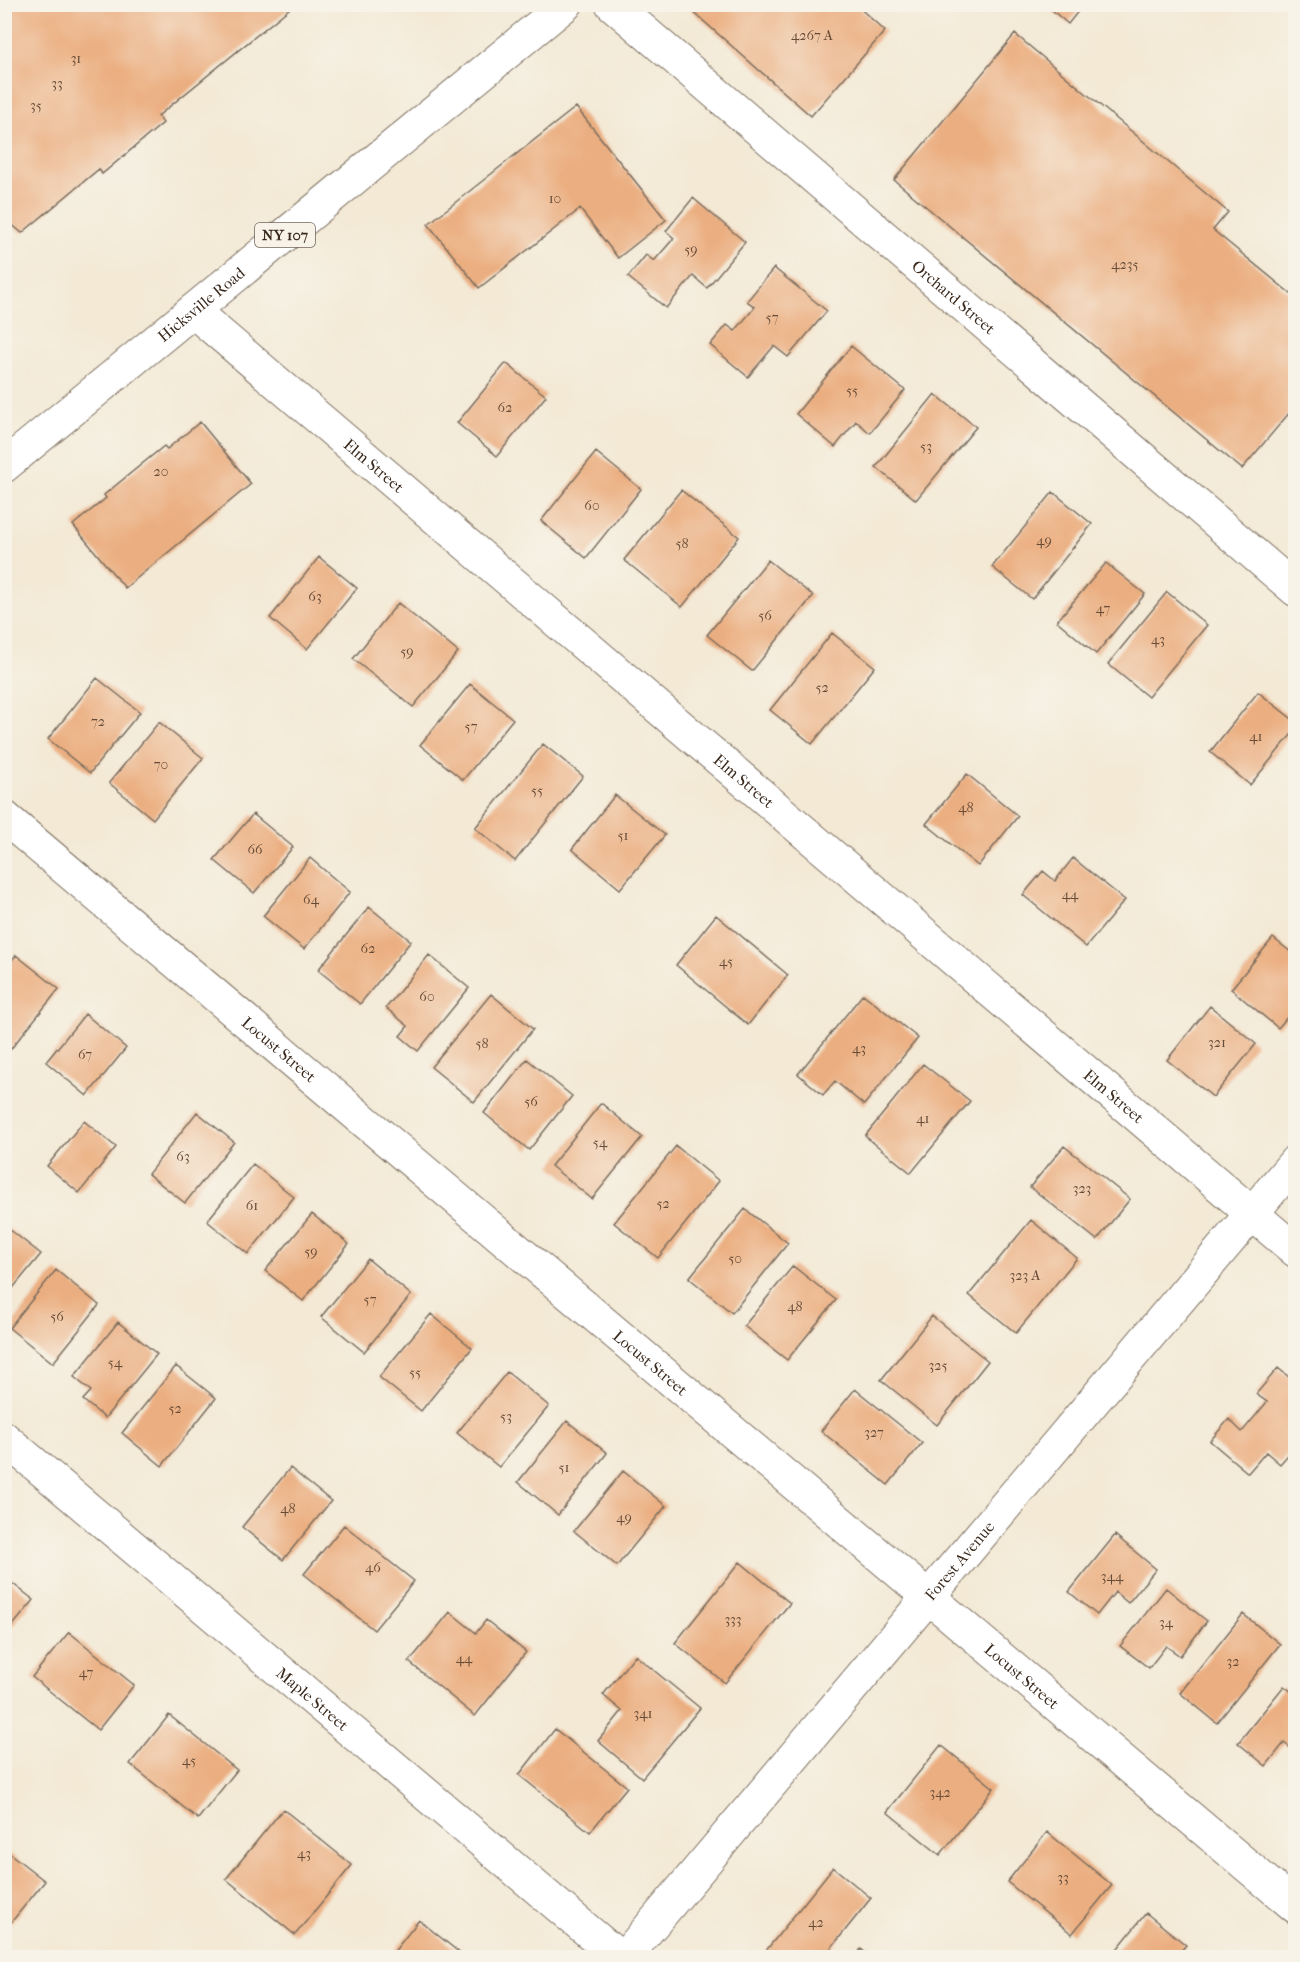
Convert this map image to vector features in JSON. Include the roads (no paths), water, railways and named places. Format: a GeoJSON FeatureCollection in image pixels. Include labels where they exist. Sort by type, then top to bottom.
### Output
{"type":"FeatureCollection","features":[{"type":"Feature","properties":{"kind":"street","name":"Hicksville Road"},"geometry":{"type":"LineString","coordinates":[[4,466],[566,4]]}},
{"type":"Feature","properties":{"kind":"street","name":"Orchard Street"},"geometry":{"type":"LineString","coordinates":[[612,4],[1296,590]]}},
{"type":"Feature","properties":{"kind":"street","name":"Elm Street"},"geometry":{"type":"LineString","coordinates":[[193,311],[1296,1251]]}},
{"type":"Feature","properties":{"kind":"street","name":"Locust Street"},"geometry":{"type":"LineString","coordinates":[[4,817],[1296,1907]]}},
{"type":"Feature","properties":{"kind":"street","name":"Forest Avenue"},"geometry":{"type":"LineString","coordinates":[[622,1958],[1296,1161]]}},
{"type":"Feature","properties":{"kind":"street","name":"Maple Street"},"geometry":{"type":"LineString","coordinates":[[4,1438],[622,1958]]}}]}
